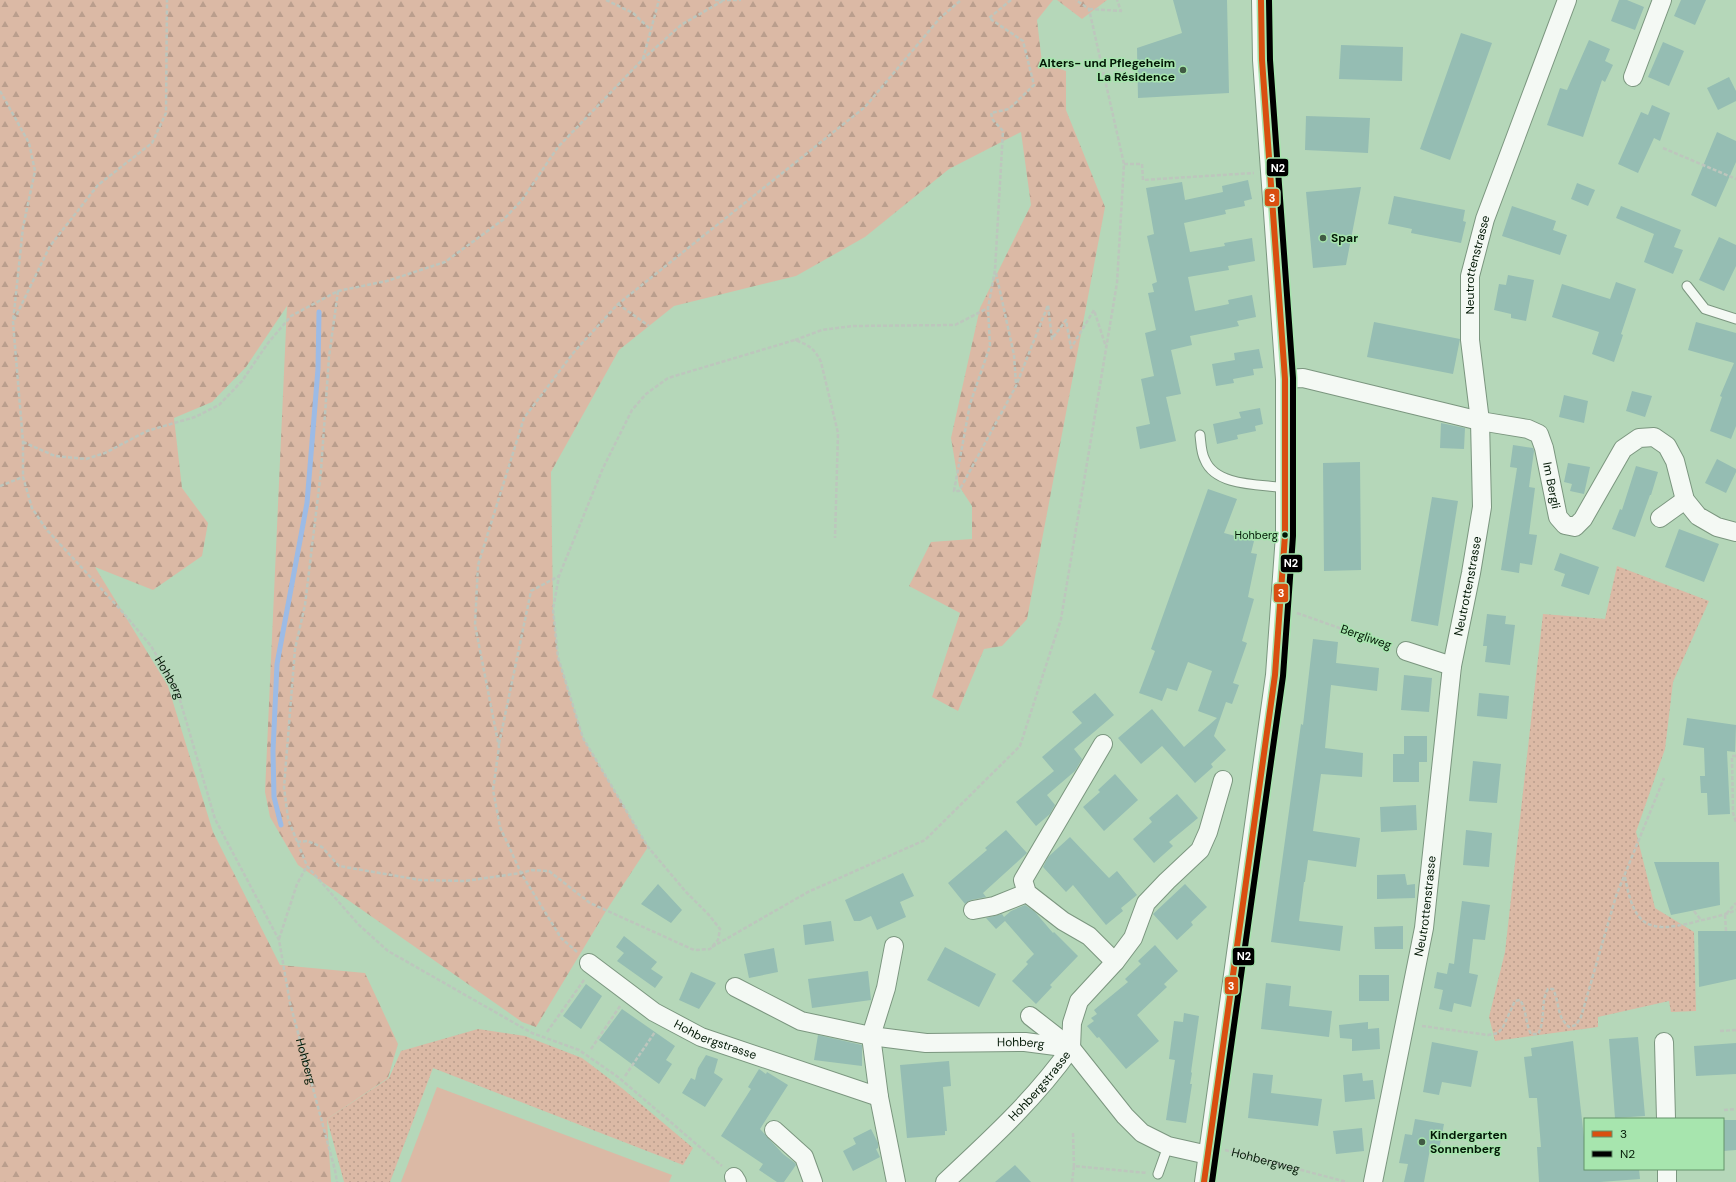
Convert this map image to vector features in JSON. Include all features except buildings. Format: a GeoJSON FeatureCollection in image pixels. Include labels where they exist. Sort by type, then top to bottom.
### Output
{"type":"FeatureCollection","features":[{"type":"Feature","properties":{"kind":"street"},"geometry":{"type":"LineString","coordinates":[[1204,1182],[1275,675],[1281,607],[1286,488],[1285,379],[1262,60],[1261,0]]}},
{"type":"Feature","properties":{"kind":"street","name":"Neutrottenstrasse"},"geometry":{"type":"LineString","coordinates":[[1373,1182],[1424,928],[1452,666],[1471,573],[1482,507],[1480,421],[1470,340],[1470,276],[1484,219],[1567,0]]}},
{"type":"Feature","properties":{"kind":"street"},"geometry":{"type":"LineString","coordinates":[[1633,77],[1662,0]]}},
{"type":"Feature","properties":{"kind":"street","name":"Im Bergli"},"geometry":{"type":"LineString","coordinates":[[1285,379],[1303,378],[1480,421],[1528,429],[1539,434],[1544,448],[1558,517],[1565,525],[1576,526],[1583,519],[1623,449],[1638,438],[1654,438],[1667,446],[1675,461],[1685,500],[1698,516],[1717,527],[1736,532]]}},
{"type":"Feature","properties":{"kind":"street"},"geometry":{"type":"LineString","coordinates":[[1660,518],[1685,500]]}},
{"type":"Feature","properties":{"kind":"street","name":"Bergliweg"},"geometry":{"type":"LineString","coordinates":[[1406,651],[1452,666]]}},
{"type":"Feature","properties":{"kind":"street"},"geometry":{"type":"LineString","coordinates":[[1103,744],[1023,880],[1027,893],[1063,921],[1090,936],[1115,962]]}},
{"type":"Feature","properties":{"kind":"street"},"geometry":{"type":"LineString","coordinates":[[1071,1048],[1072,1023],[1079,1001],[1115,962],[1133,938],[1146,903],[1200,850],[1208,832],[1223,780]]}},
{"type":"Feature","properties":{"kind":"street"},"geometry":{"type":"LineString","coordinates":[[973,910],[994,906],[1027,893]]}},
{"type":"Feature","properties":{"kind":"street"},"geometry":{"type":"LineString","coordinates":[[894,946],[886,988],[871,1036],[879,1097],[896,1182]]}},
{"type":"Feature","properties":{"kind":"street","name":"Hohbergstrasse"},"geometry":{"type":"LineString","coordinates":[[587,970],[654,1012],[701,1037],[879,1097]]}},
{"type":"Feature","properties":{"kind":"street","name":"Hohberg"},"geometry":{"type":"LineString","coordinates":[[735,988],[801,1021],[871,1036],[926,1043],[1025,1042],[1071,1048]]}},
{"type":"Feature","properties":{"kind":"street"},"geometry":{"type":"LineString","coordinates":[[1030,1016],[1071,1048]]}},
{"type":"Feature","properties":{"kind":"street"},"geometry":{"type":"LineString","coordinates":[[1664,1042],[1666,1118]]}},
{"type":"Feature","properties":{"kind":"street","name":"Hohbergstrasse"},"geometry":{"type":"LineString","coordinates":[[945,1182],[1017,1114],[1071,1048],[1124,1116],[1142,1133],[1168,1146],[1208,1155]]}},
{"type":"Feature","properties":{"kind":"street"},"geometry":{"type":"LineString","coordinates":[[774,1130],[804,1157],[813,1182]]}},
{"type":"Feature","properties":{"kind":"street"},"geometry":{"type":"LineString","coordinates":[[1667,1170],[1668,1182]]}},
{"type":"Feature","properties":{"kind":"lane"},"geometry":{"type":"LineString","coordinates":[[1687,286],[1705,309],[1736,318]]}},
{"type":"Feature","properties":{"kind":"lane"},"geometry":{"type":"LineString","coordinates":[[1200,435],[1204,458],[1210,468],[1219,476],[1228,480],[1286,488]]}},
{"type":"Feature","properties":{"kind":"lane"},"geometry":{"type":"LineString","coordinates":[[1158,1174],[1168,1146]]}},
{"type":"Feature","properties":{"kind":"path"},"geometry":{"type":"LineString","coordinates":[[13,322],[50,246],[98,186],[152,143],[166,113],[167,0]]}},
{"type":"Feature","properties":{"kind":"path"},"geometry":{"type":"LineString","coordinates":[[606,0],[633,13],[651,30]]}},
{"type":"Feature","properties":{"kind":"path"},"geometry":{"type":"LineString","coordinates":[[643,59],[659,0]]}},
{"type":"Feature","properties":{"kind":"path"},"geometry":{"type":"LineString","coordinates":[[715,0],[741,0]]}},
{"type":"Feature","properties":{"kind":"path"},"geometry":{"type":"LineString","coordinates":[[499,747],[475,625],[478,565],[524,418],[574,352],[618,304],[865,107],[940,18],[961,0]]}},
{"type":"Feature","properties":{"kind":"path"},"geometry":{"type":"LineString","coordinates":[[1011,0],[990,18],[1023,41],[1034,85],[1009,109],[991,112],[993,120],[1003,131],[995,270],[988,308],[990,346],[970,404],[954,491],[959,491],[1016,386],[1048,305],[1052,339],[1066,320],[1071,348],[1094,310],[1106,347]]}},
{"type":"Feature","properties":{"kind":"path"},"geometry":{"type":"LineString","coordinates":[[1076,0],[1089,9],[1121,11],[1118,0]]}},
{"type":"Feature","properties":{"kind":"path"},"geometry":{"type":"LineString","coordinates":[[24,442],[55,456],[86,459],[105,453],[147,431],[195,417],[218,405],[242,381],[268,343],[291,316],[338,292],[387,281],[445,262],[504,219],[522,200],[558,147],[643,59],[681,25],[723,1]]}},
{"type":"Feature","properties":{"kind":"path"},"geometry":{"type":"LineString","coordinates":[[297,842],[307,841],[322,847],[339,866],[420,880],[465,881],[532,870],[549,871],[590,902],[694,950],[710,949],[808,892],[925,840],[1020,746],[1060,620],[1117,283],[1124,164],[1089,9]]}},
{"type":"Feature","properties":{"kind":"path","name":"Hohberg"},"geometry":{"type":"LineString","coordinates":[[0,91],[29,144],[36,171],[23,227],[13,322],[24,442],[23,477],[32,508],[46,529],[120,609],[151,646],[177,690],[215,819],[279,940],[290,1003],[336,1170],[337,1182]]}},
{"type":"Feature","properties":{"kind":"path"},"geometry":{"type":"LineString","coordinates":[[1663,148],[1736,179]]}},
{"type":"Feature","properties":{"kind":"path"},"geometry":{"type":"LineString","coordinates":[[1124,164],[1142,164],[1143,180],[1270,172]]}},
{"type":"Feature","properties":{"kind":"path"},"geometry":{"type":"LineString","coordinates":[[995,270],[1014,355],[1016,386]]}},
{"type":"Feature","properties":{"kind":"path"},"geometry":{"type":"LineString","coordinates":[[338,292],[329,357],[320,472],[305,604],[294,650],[284,786],[288,819],[307,866],[358,925],[388,951],[532,1033],[579,1050],[618,1077],[736,1179]]}},
{"type":"Feature","properties":{"kind":"path"},"geometry":{"type":"LineString","coordinates":[[618,304],[649,326]]}},
{"type":"Feature","properties":{"kind":"path"},"geometry":{"type":"LineString","coordinates":[[710,949],[718,940],[720,929],[648,847],[583,738],[558,657],[553,609],[559,576],[603,468],[632,410],[646,394],[668,378],[795,340],[822,330],[853,326],[955,325],[988,308]]}},
{"type":"Feature","properties":{"kind":"path"},"geometry":{"type":"LineString","coordinates":[[795,340],[808,344],[816,351],[821,362],[838,432],[835,538]]}},
{"type":"Feature","properties":{"kind":"path"},"geometry":{"type":"LineString","coordinates":[[0,486],[23,477]]}},
{"type":"Feature","properties":{"kind":"path"},"geometry":{"type":"LineString","coordinates":[[547,1032],[587,970],[561,938],[521,873],[500,827],[492,790],[499,747],[531,591],[559,576]]}},
{"type":"Feature","properties":{"kind":"path","name":"Bergliweg"},"geometry":{"type":"LineString","coordinates":[[1281,607],[1406,651]]}},
{"type":"Feature","properties":{"kind":"path"},"geometry":{"type":"LineString","coordinates":[[1736,756],[1732,756],[1733,813],[1736,822]]}},
{"type":"Feature","properties":{"kind":"path"},"geometry":{"type":"LineString","coordinates":[[1405,1023],[1488,1035],[1498,1033],[1503,1027],[1515,1001],[1520,1000],[1524,1006],[1528,1027],[1531,1034],[1538,1034],[1541,1028],[1545,995],[1548,989],[1553,989],[1562,1021],[1570,1027],[1576,1025],[1581,1017],[1616,896],[1664,778]]}},
{"type":"Feature","properties":{"kind":"path","name":"Hohberg"},"geometry":{"type":"LineString","coordinates":[[279,940],[297,884],[307,866]]}},
{"type":"Feature","properties":{"kind":"path"},"geometry":{"type":"LineString","coordinates":[[1625,876],[1628,894],[1638,917],[1648,924],[1660,928],[1673,928],[1725,915],[1736,910]]}},
{"type":"Feature","properties":{"kind":"path"},"geometry":{"type":"LineString","coordinates":[[1726,931],[1725,915],[1736,903]]}},
{"type":"Feature","properties":{"kind":"path"},"geometry":{"type":"LineString","coordinates":[[1694,911],[1701,920]]}},
{"type":"Feature","properties":{"kind":"path"},"geometry":{"type":"LineString","coordinates":[[591,1049],[622,1004]]}},
{"type":"Feature","properties":{"kind":"path"},"geometry":{"type":"LineString","coordinates":[[625,1076],[658,1028]]}},
{"type":"Feature","properties":{"kind":"path"},"geometry":{"type":"LineString","coordinates":[[1720,1031],[1736,1030]]}},
{"type":"Feature","properties":{"kind":"path"},"geometry":{"type":"LineString","coordinates":[[1724,1110],[1736,1109]]}},
{"type":"Feature","properties":{"kind":"path"},"geometry":{"type":"LineString","coordinates":[[1072,1182],[1074,1166],[1073,1133]]}},
{"type":"Feature","properties":{"kind":"path","name":"Hohbergweg"},"geometry":{"type":"LineString","coordinates":[[1208,1155],[1224,1150],[1347,1182]]}},
{"type":"Feature","properties":{"kind":"path"},"geometry":{"type":"LineString","coordinates":[[1074,1166],[1158,1174]]}},
{"type":"Feature","properties":{"kind":"green space"},"geometry":{"type":"Polygon","coordinates":[[[0,0],[1053,0],[1037,20],[1042,63],[1066,71],[1066,110],[1105,207],[1027,619],[1002,646],[984,649],[958,711],[932,697],[960,613],[909,586],[931,542],[972,539],[972,506],[959,486],[951,438],[980,308],[1031,205],[1021,132],[949,169],[865,237],[796,276],[674,306],[619,350],[551,472],[553,609],[558,657],[583,738],[648,847],[606,911],[536,1027],[522,1022],[298,865],[270,817],[265,792],[287,306],[246,367],[212,402],[174,418],[182,488],[208,523],[202,556],[153,590],[95,567],[168,686],[213,832],[280,965],[365,973],[398,1044],[388,1078],[327,1119],[331,1182],[0,1182],[0,0]]]}},
{"type":"Feature","properties":{"kind":"green space"},"geometry":{"type":"Polygon","coordinates":[[[1057,0],[1107,0],[1082,19],[1057,0]]]}},
{"type":"Feature","properties":{"kind":"green space"},"geometry":{"type":"Polygon","coordinates":[[[1617,566],[1709,601],[1673,682],[1665,749],[1636,832],[1655,908],[1694,932],[1696,1011],[1671,1012],[1669,1001],[1598,1017],[1598,1027],[1495,1041],[1489,1017],[1505,952],[1543,614],[1605,619],[1617,566]]]}},
{"type":"Feature","properties":{"kind":"green space"},"geometry":{"type":"Polygon","coordinates":[[[478,1029],[525,1036],[582,1058],[623,1089],[693,1148],[683,1165],[433,1068],[390,1182],[344,1182],[327,1119],[389,1078],[401,1051],[478,1029]]]}},
{"type":"Feature","properties":{"kind":"green space"},"geometry":{"type":"Polygon","coordinates":[[[437,1087],[672,1175],[669,1182],[401,1182],[437,1087]]]}},
{"type":"Feature","properties":{"kind":"waterway"},"geometry":{"type":"LineString","coordinates":[[281,825],[274,797],[273,751],[277,664],[307,503],[318,369],[319,312]]}},
{"type":"Feature","properties":{"kind":"transit line","name":"3"},"geometry":{"type":"LineString","coordinates":[[1204,1182],[1275,675],[1285,535],[1285,379],[1262,60],[1261,0]]}},
{"type":"Feature","properties":{"kind":"transit line","name":"N2"},"geometry":{"type":"LineString","coordinates":[[1212,1182],[1283,676],[1293,536],[1293,378],[1270,60],[1269,0]]}},
{"type":"Feature","properties":{"kind":"place","name":"Alters- und Pflegeheim La Résidence"},"geometry":{"type":"Point","coordinates":[1183,70]}},
{"type":"Feature","properties":{"kind":"place","name":"Spar"},"geometry":{"type":"Point","coordinates":[1323,238]}},
{"type":"Feature","properties":{"kind":"place","name":"Hohberg"},"geometry":{"type":"Point","coordinates":[1285,535]}},
{"type":"Feature","properties":{"kind":"place","name":"Kindergarten Sonnenberg"},"geometry":{"type":"Point","coordinates":[1422,1142]}}]}
